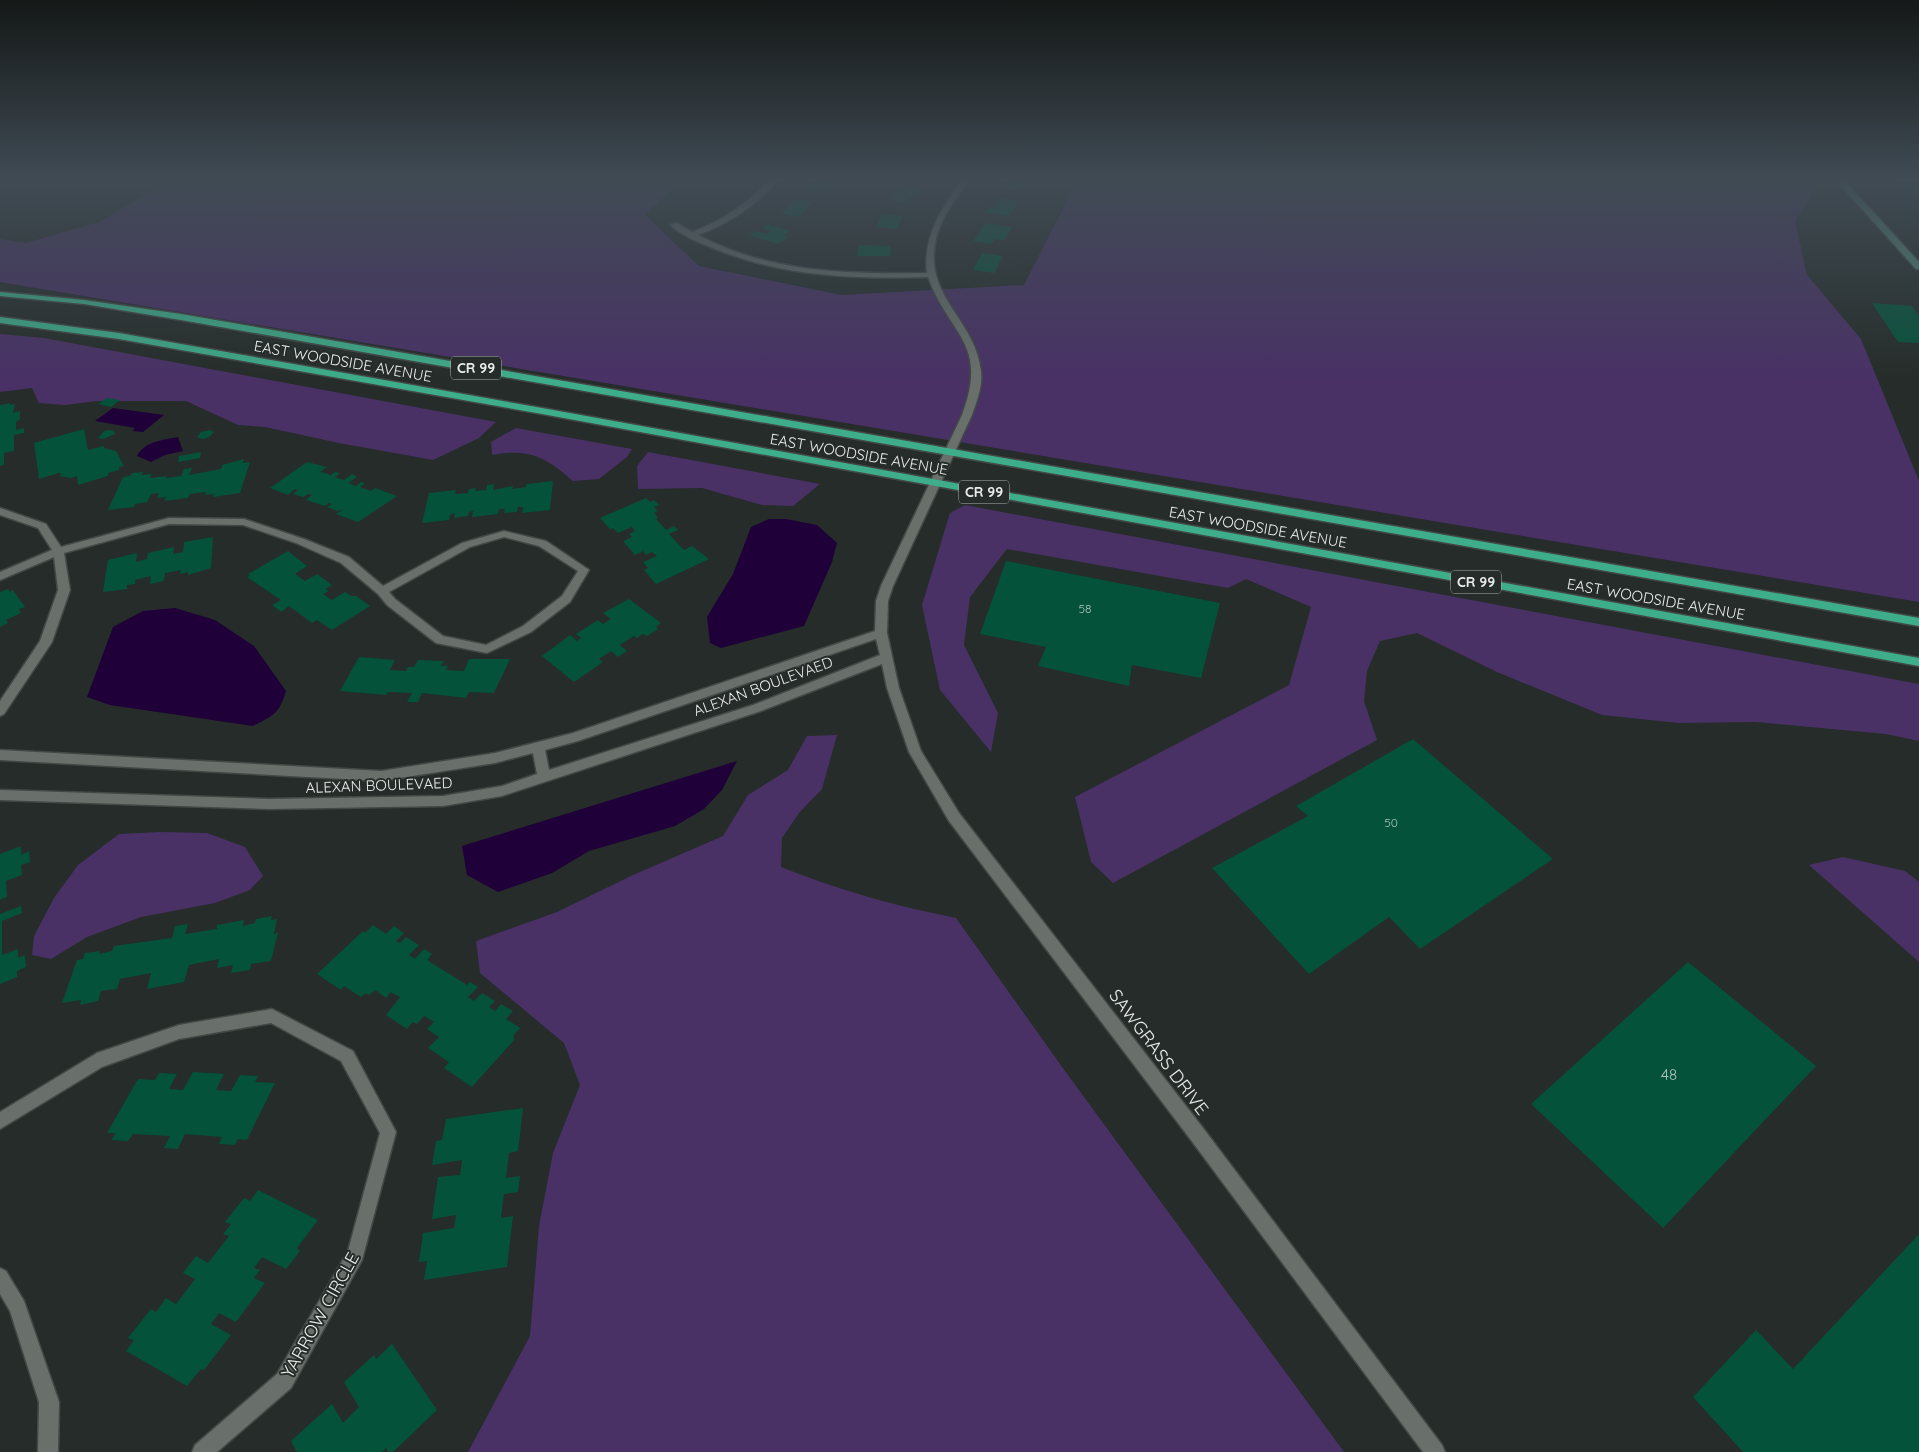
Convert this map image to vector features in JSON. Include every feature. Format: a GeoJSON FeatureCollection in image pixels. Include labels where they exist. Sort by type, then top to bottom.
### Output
{"type":"FeatureCollection","features":[{"type":"Feature","properties":{"kind":"main road"},"geometry":{"type":"LineString","coordinates":[[1901,247],[1919,267]]}},
{"type":"Feature","properties":{"kind":"main road","name":"EAST WOODSIDE AVENUE"},"geometry":{"type":"LineString","coordinates":[[0,294],[84,302],[162,314],[1919,622]]}},
{"type":"Feature","properties":{"kind":"main road","name":"EAST WOODSIDE AVENUE"},"geometry":{"type":"LineString","coordinates":[[0,320],[135,339],[1919,662]]}},
{"type":"Feature","properties":{"kind":"street"},"geometry":{"type":"LineString","coordinates":[[715,247],[732,255],[804,272],[857,276],[931,275]]}},
{"type":"Feature","properties":{"kind":"street","name":"SAWGRASS DRIVE"},"geometry":{"type":"LineString","coordinates":[[931,247],[929,260],[936,293],[973,351],[977,371],[972,402],[887,586],[882,601],[881,632],[885,658],[915,752],[954,817],[1197,1134],[1436,1452]]}},
{"type":"Feature","properties":{"kind":"street"},"geometry":{"type":"LineString","coordinates":[[0,511],[42,526],[58,551],[64,590],[46,642],[0,711]]}},
{"type":"Feature","properties":{"kind":"street"},"geometry":{"type":"LineString","coordinates":[[0,576],[58,551],[169,521],[244,522],[300,541],[345,560],[382,591],[391,602],[440,640],[487,649],[527,629],[566,599],[584,570],[542,542],[504,534],[466,545],[382,591]]}},
{"type":"Feature","properties":{"kind":"street","name":"ALEXAN BOULEVAED"},"geometry":{"type":"LineString","coordinates":[[0,755],[381,776],[496,758],[574,738],[881,632]]}},
{"type":"Feature","properties":{"kind":"street","name":"ALEXAN BOULEVAED"},"geometry":{"type":"LineString","coordinates":[[0,795],[260,804],[443,801],[502,791],[757,708],[885,658]]}},
{"type":"Feature","properties":{"kind":"street"},"geometry":{"type":"LineString","coordinates":[[538,748],[544,777]]}},
{"type":"Feature","properties":{"kind":"street","name":"YARROW CIRCLE"},"geometry":{"type":"LineString","coordinates":[[0,1121],[97,1061],[179,1032],[272,1016],[347,1056],[388,1132],[356,1254],[284,1381],[202,1452]]}},
{"type":"Feature","properties":{"kind":"street"},"geometry":{"type":"LineString","coordinates":[[0,1277],[18,1307],[49,1402],[48,1452]]}},
{"type":"Feature","properties":{"kind":"shaded area"},"geometry":{"type":"Polygon","coordinates":[[[0,247],[679,247],[699,266],[841,295],[1024,285],[1043,247],[1801,247],[1807,275],[1861,339],[1919,481],[1919,602],[0,282],[0,247]]]}},
{"type":"Feature","properties":{"kind":"shaded area"},"geometry":{"type":"Polygon","coordinates":[[[0,334],[44,338],[496,422],[479,438],[433,460],[265,427],[238,425],[186,401],[97,401],[65,405],[39,403],[32,388],[0,392],[0,334]]]}},
{"type":"Feature","properties":{"kind":"shaded area"},"geometry":{"type":"Polygon","coordinates":[[[113,408],[164,415],[143,432],[132,431],[135,428],[95,421],[113,408]]]}},
{"type":"Feature","properties":{"kind":"shaded area"},"geometry":{"type":"Polygon","coordinates":[[[516,428],[632,449],[627,457],[599,479],[573,481],[554,466],[536,456],[516,453],[492,455],[491,442],[516,428]]]}},
{"type":"Feature","properties":{"kind":"shaded area"},"geometry":{"type":"Polygon","coordinates":[[[178,437],[183,451],[165,455],[151,462],[137,456],[140,451],[150,444],[178,437]]]}},
{"type":"Feature","properties":{"kind":"shaded area"},"geometry":{"type":"Polygon","coordinates":[[[648,452],[820,484],[793,506],[762,505],[702,488],[638,489],[637,466],[648,452]]]}},
{"type":"Feature","properties":{"kind":"shaded area"},"geometry":{"type":"Polygon","coordinates":[[[965,505],[1919,684],[1919,741],[1886,734],[1756,722],[1679,723],[1602,715],[1497,672],[1417,633],[1380,641],[1367,671],[1364,701],[1377,740],[1113,883],[1091,862],[1075,797],[1289,685],[1311,607],[1246,579],[1228,588],[1007,549],[970,597],[964,645],[998,713],[991,752],[940,690],[922,605],[950,513],[965,505]]]}},
{"type":"Feature","properties":{"kind":"shaded area"},"geometry":{"type":"Polygon","coordinates":[[[769,519],[786,519],[817,525],[837,543],[832,562],[804,626],[721,648],[710,643],[707,617],[733,574],[751,527],[769,519]]]}},
{"type":"Feature","properties":{"kind":"shaded area"},"geometry":{"type":"Polygon","coordinates":[[[175,608],[215,620],[254,646],[286,691],[281,705],[275,713],[253,726],[110,705],[87,697],[113,627],[143,611],[175,608]]]}},
{"type":"Feature","properties":{"kind":"shaded area"},"geometry":{"type":"Polygon","coordinates":[[[837,735],[822,789],[799,813],[782,838],[781,867],[867,897],[956,918],[1065,1071],[1344,1452],[468,1452],[530,1336],[539,1226],[553,1153],[580,1085],[564,1043],[480,973],[476,941],[557,912],[633,875],[723,836],[748,795],[788,770],[807,736],[837,735]]]}},
{"type":"Feature","properties":{"kind":"shaded area"},"geometry":{"type":"Polygon","coordinates":[[[737,761],[722,790],[704,809],[675,826],[589,851],[552,873],[498,892],[467,875],[462,846],[737,761]]]}},
{"type":"Feature","properties":{"kind":"shaded area"},"geometry":{"type":"Polygon","coordinates":[[[161,832],[207,833],[245,847],[263,876],[250,890],[215,903],[141,917],[87,937],[51,959],[32,955],[34,936],[54,898],[78,865],[119,834],[161,832]]]}},
{"type":"Feature","properties":{"kind":"shaded area"},"geometry":{"type":"Polygon","coordinates":[[[1843,857],[1905,871],[1919,882],[1919,962],[1809,865],[1843,857]]]}},
{"type":"Feature","properties":{"kind":"building"},"geometry":{"type":"Polygon","coordinates":[[[859,247],[891,247],[890,256],[857,256],[859,247]]]}},
{"type":"Feature","properties":{"kind":"building"},"geometry":{"type":"Polygon","coordinates":[[[982,253],[1003,256],[994,273],[973,270],[982,253]]]}},
{"type":"Feature","properties":{"kind":"building"},"geometry":{"type":"Polygon","coordinates":[[[1872,303],[1912,306],[1919,316],[1919,343],[1898,342],[1872,303]]]}},
{"type":"Feature","properties":{"kind":"building"},"geometry":{"type":"Polygon","coordinates":[[[107,398],[120,400],[111,407],[98,404],[107,398]]]}},
{"type":"Feature","properties":{"kind":"building"},"geometry":{"type":"Polygon","coordinates":[[[10,403],[10,405],[15,404],[13,413],[20,411],[20,419],[16,422],[16,430],[24,428],[24,433],[14,435],[14,451],[4,453],[4,465],[0,466],[0,405],[10,403]]]}},
{"type":"Feature","properties":{"kind":"building"},"geometry":{"type":"Polygon","coordinates":[[[84,429],[88,450],[104,446],[104,448],[116,451],[124,466],[119,467],[119,470],[108,473],[108,476],[78,485],[77,476],[71,478],[59,476],[62,474],[59,473],[39,479],[34,443],[84,429]]]}},
{"type":"Feature","properties":{"kind":"building"},"geometry":{"type":"Polygon","coordinates":[[[210,430],[214,432],[209,437],[203,439],[197,437],[201,432],[210,430]]]}},
{"type":"Feature","properties":{"kind":"building"},"geometry":{"type":"Polygon","coordinates":[[[104,431],[114,431],[115,434],[103,439],[98,438],[104,431]]]}},
{"type":"Feature","properties":{"kind":"building"},"geometry":{"type":"Polygon","coordinates":[[[201,452],[200,458],[178,462],[179,456],[201,452]]]}},
{"type":"Feature","properties":{"kind":"building"},"geometry":{"type":"Polygon","coordinates":[[[244,459],[243,463],[250,462],[240,493],[213,497],[214,494],[205,495],[206,492],[190,494],[188,498],[164,501],[166,497],[157,498],[159,493],[151,494],[147,502],[135,504],[134,507],[108,510],[123,477],[130,476],[132,473],[143,472],[141,475],[152,474],[150,478],[167,476],[166,478],[181,476],[184,469],[192,468],[189,475],[221,469],[222,465],[244,459]]]}},
{"type":"Feature","properties":{"kind":"building"},"geometry":{"type":"Polygon","coordinates":[[[307,462],[327,467],[320,472],[331,475],[335,472],[340,473],[335,477],[344,480],[352,474],[357,477],[348,483],[356,486],[361,482],[365,483],[360,487],[371,491],[375,488],[397,496],[358,522],[336,514],[344,509],[337,511],[327,507],[332,504],[329,503],[325,506],[306,500],[312,495],[308,494],[303,497],[293,494],[298,490],[295,489],[288,495],[270,488],[307,462]]]}},
{"type":"Feature","properties":{"kind":"building"},"geometry":{"type":"Polygon","coordinates":[[[553,481],[550,510],[522,513],[523,507],[518,507],[517,512],[504,513],[505,509],[499,509],[498,514],[472,517],[473,511],[469,512],[468,516],[454,518],[455,513],[450,515],[449,520],[422,523],[429,493],[456,490],[455,494],[468,493],[469,489],[476,488],[475,491],[486,490],[487,485],[494,484],[493,490],[513,486],[512,489],[526,487],[527,484],[553,481]]]}},
{"type":"Feature","properties":{"kind":"building"},"geometry":{"type":"Polygon","coordinates":[[[646,498],[650,502],[654,500],[659,505],[654,507],[658,511],[654,513],[658,518],[656,519],[666,530],[674,526],[678,530],[669,534],[684,550],[692,546],[709,559],[656,584],[644,570],[648,568],[643,562],[657,556],[652,552],[646,555],[643,551],[635,555],[623,541],[632,537],[629,534],[635,531],[632,527],[618,533],[613,528],[610,529],[600,518],[646,498]]]}},
{"type":"Feature","properties":{"kind":"building"},"geometry":{"type":"Polygon","coordinates":[[[213,537],[211,568],[188,575],[188,572],[180,574],[181,570],[165,573],[164,581],[150,584],[151,576],[135,580],[135,584],[127,585],[127,589],[103,592],[108,560],[137,553],[136,562],[147,559],[148,553],[174,547],[173,554],[183,552],[184,542],[213,537]]]}},
{"type":"Feature","properties":{"kind":"building"},"geometry":{"type":"Polygon","coordinates":[[[288,551],[307,566],[295,574],[305,581],[317,574],[332,585],[325,589],[329,591],[323,594],[332,600],[345,592],[351,596],[356,596],[370,606],[332,630],[317,620],[312,623],[289,606],[281,612],[272,605],[281,600],[247,577],[250,576],[248,574],[288,551]]]}},
{"type":"Feature","properties":{"kind":"building"},"geometry":{"type":"Polygon","coordinates":[[[1006,561],[1220,603],[1201,678],[1132,665],[1129,686],[1038,666],[1046,647],[980,634],[1006,561]]]}},
{"type":"Feature","properties":{"kind":"building"},"geometry":{"type":"Polygon","coordinates":[[[8,589],[10,592],[13,590],[25,607],[19,609],[21,613],[6,620],[8,623],[0,627],[0,592],[8,589]]]}},
{"type":"Feature","properties":{"kind":"building"},"geometry":{"type":"Polygon","coordinates":[[[629,599],[661,623],[656,627],[658,629],[647,636],[643,634],[637,638],[634,636],[620,645],[627,651],[618,657],[611,651],[599,659],[603,662],[574,682],[542,656],[570,635],[577,641],[581,638],[576,634],[598,620],[603,624],[611,619],[603,613],[629,599]]]}},
{"type":"Feature","properties":{"kind":"building"},"geometry":{"type":"Polygon","coordinates":[[[359,657],[395,660],[390,670],[406,671],[408,667],[414,667],[418,660],[444,661],[441,666],[448,666],[446,670],[464,671],[469,659],[510,659],[494,693],[469,692],[466,698],[422,693],[418,702],[407,702],[412,693],[388,692],[386,695],[340,691],[359,657]]]}},
{"type":"Feature","properties":{"kind":"building"},"geometry":{"type":"Polygon","coordinates":[[[1413,739],[1553,859],[1420,949],[1389,917],[1309,974],[1212,868],[1308,816],[1296,806],[1413,739]]]}},
{"type":"Feature","properties":{"kind":"building"},"geometry":{"type":"Polygon","coordinates":[[[21,846],[21,855],[29,851],[30,862],[21,865],[22,875],[6,881],[7,897],[0,900],[0,854],[21,846]]]}},
{"type":"Feature","properties":{"kind":"building"},"geometry":{"type":"Polygon","coordinates":[[[21,906],[22,913],[2,921],[2,955],[18,949],[18,958],[25,955],[26,967],[17,971],[17,977],[0,984],[0,914],[21,906]]]}},
{"type":"Feature","properties":{"kind":"building"},"geometry":{"type":"Polygon","coordinates":[[[272,916],[271,920],[277,919],[274,934],[278,933],[271,961],[251,964],[250,970],[231,973],[233,965],[217,968],[219,959],[189,965],[184,982],[147,989],[151,973],[120,979],[117,989],[101,991],[98,1001],[80,1005],[81,1000],[62,1003],[77,960],[83,959],[85,953],[100,951],[99,954],[112,951],[114,946],[172,938],[175,926],[188,924],[185,934],[217,929],[217,925],[244,920],[243,926],[255,923],[256,919],[272,916]]]}},
{"type":"Feature","properties":{"kind":"building"},"geometry":{"type":"Polygon","coordinates":[[[373,925],[386,934],[394,926],[404,933],[396,941],[400,943],[406,937],[419,945],[409,955],[415,959],[424,949],[432,954],[427,960],[467,985],[470,982],[478,987],[468,997],[474,1001],[482,993],[495,1001],[489,1007],[495,1011],[501,1004],[513,1011],[506,1019],[520,1028],[513,1036],[515,1039],[472,1087],[444,1068],[449,1062],[428,1048],[439,1037],[427,1029],[434,1022],[424,1016],[417,1024],[413,1022],[407,1029],[386,1015],[400,997],[391,992],[386,998],[375,990],[369,995],[366,993],[361,997],[344,986],[341,990],[317,974],[363,931],[365,933],[373,925]]]}},
{"type":"Feature","properties":{"kind":"building"},"geometry":{"type":"Polygon","coordinates":[[[1688,962],[1816,1066],[1663,1228],[1531,1104],[1688,962]]]}},
{"type":"Feature","properties":{"kind":"building"},"geometry":{"type":"Polygon","coordinates":[[[193,1072],[224,1074],[216,1090],[231,1091],[240,1075],[258,1076],[255,1082],[275,1083],[247,1140],[238,1139],[235,1145],[219,1144],[222,1137],[185,1134],[178,1149],[164,1148],[170,1136],[133,1134],[128,1141],[111,1140],[116,1133],[107,1133],[138,1079],[155,1080],[159,1073],[177,1074],[169,1089],[183,1090],[193,1072]]]}},
{"type":"Feature","properties":{"kind":"building"},"geometry":{"type":"Polygon","coordinates":[[[523,1108],[518,1151],[509,1153],[506,1178],[520,1176],[518,1192],[504,1194],[501,1218],[513,1216],[507,1267],[424,1280],[427,1261],[419,1262],[423,1233],[454,1228],[456,1215],[432,1219],[438,1177],[460,1175],[462,1160],[432,1165],[436,1141],[442,1140],[446,1119],[523,1108]]]}},
{"type":"Feature","properties":{"kind":"building"},"geometry":{"type":"Polygon","coordinates":[[[258,1190],[318,1220],[297,1248],[300,1251],[286,1269],[262,1257],[254,1268],[260,1270],[254,1278],[265,1283],[236,1322],[219,1313],[211,1324],[231,1335],[204,1370],[201,1369],[187,1386],[126,1351],[134,1340],[128,1338],[151,1309],[156,1312],[166,1298],[176,1304],[195,1279],[183,1273],[196,1256],[208,1263],[229,1236],[223,1234],[231,1224],[225,1222],[244,1198],[250,1201],[258,1190]]]}},
{"type":"Feature","properties":{"kind":"building"},"geometry":{"type":"Polygon","coordinates":[[[1919,1234],[1919,1452],[1743,1452],[1693,1397],[1756,1330],[1793,1369],[1919,1234]]]}},
{"type":"Feature","properties":{"kind":"building"},"geometry":{"type":"Polygon","coordinates":[[[392,1344],[437,1410],[393,1452],[388,1452],[386,1448],[382,1452],[297,1452],[291,1441],[332,1404],[343,1423],[359,1407],[344,1382],[374,1355],[376,1359],[392,1344]]]}}]}
